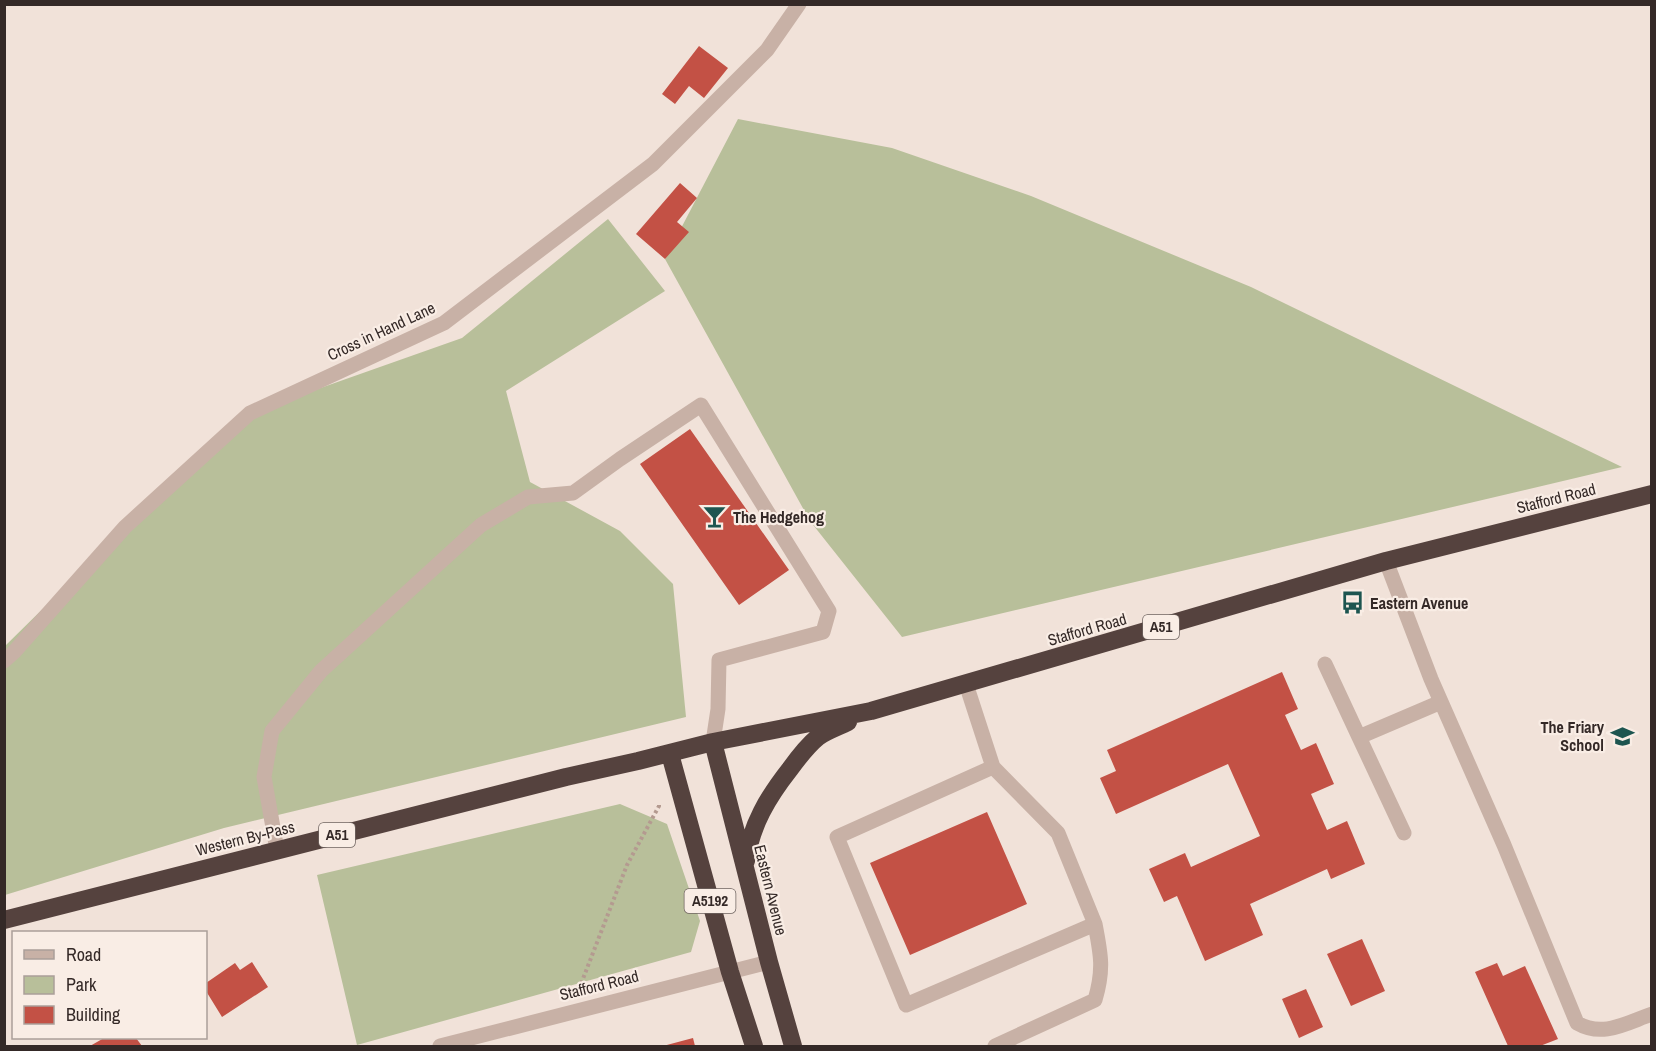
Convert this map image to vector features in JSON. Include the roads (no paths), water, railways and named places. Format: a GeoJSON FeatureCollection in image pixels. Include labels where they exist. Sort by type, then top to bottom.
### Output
{"type":"FeatureCollection","features":[{"type":"Feature","properties":{"kind":"highway","name":"Stafford Road"},"geometry":{"type":"LineString","coordinates":[[670,754],[713,742],[871,711],[1386,561],[1652,494]]}},
{"type":"Feature","properties":{"kind":"highway"},"geometry":{"type":"LineString","coordinates":[[745,867],[748,847],[761,810],[799,757],[819,736],[871,711]]}},
{"type":"Feature","properties":{"kind":"highway","name":"Eastern Avenue"},"geometry":{"type":"LineString","coordinates":[[713,742],[793,1047]]}},
{"type":"Feature","properties":{"kind":"highway","name":"Western By-Pass"},"geometry":{"type":"LineString","coordinates":[[4,920],[566,777],[670,754]]}},
{"type":"Feature","properties":{"kind":"highway","name":"A5192"},"geometry":{"type":"LineString","coordinates":[[670,754],[730,972],[754,1047]]}},
{"type":"Feature","properties":{"kind":"street","name":"Cross in Hand Lane"},"geometry":{"type":"LineString","coordinates":[[4,661],[125,527],[250,413],[444,323],[653,164],[766,50],[799,4]]}},
{"type":"Feature","properties":{"kind":"street"},"geometry":{"type":"LineString","coordinates":[[277,850],[264,777],[272,731],[321,671],[481,525],[528,496],[573,493],[701,405],[829,611],[823,632],[719,660],[718,709],[713,742]]}},
{"type":"Feature","properties":{"kind":"street"},"geometry":{"type":"LineString","coordinates":[[1386,561],[1441,702],[1504,845],[1577,1023],[1588,1029],[1605,1030],[1652,1014]]}},
{"type":"Feature","properties":{"kind":"street"},"geometry":{"type":"LineString","coordinates":[[1325,664],[1404,833]]}},
{"type":"Feature","properties":{"kind":"street"},"geometry":{"type":"LineString","coordinates":[[966,684],[993,767],[1058,833],[1095,924],[1101,954],[1101,980],[1095,1000],[995,1047]]}},
{"type":"Feature","properties":{"kind":"street"},"geometry":{"type":"LineString","coordinates":[[1359,737],[1441,702]]}},
{"type":"Feature","properties":{"kind":"street"},"geometry":{"type":"LineString","coordinates":[[993,767],[837,837],[906,1005],[1095,924]]}},
{"type":"Feature","properties":{"kind":"street","name":"Stafford Road"},"geometry":{"type":"LineString","coordinates":[[440,1047],[769,962]]}},
{"type":"Feature","properties":{"kind":"place","name":"The Hedgehog"},"geometry":{"type":"Point","coordinates":[715,517]}},
{"type":"Feature","properties":{"kind":"place","name":"Eastern Avenue"},"geometry":{"type":"Point","coordinates":[1352,603]}},
{"type":"Feature","properties":{"kind":"place","name":"The Friary School"},"geometry":{"type":"Point","coordinates":[1622,736]}}]}
